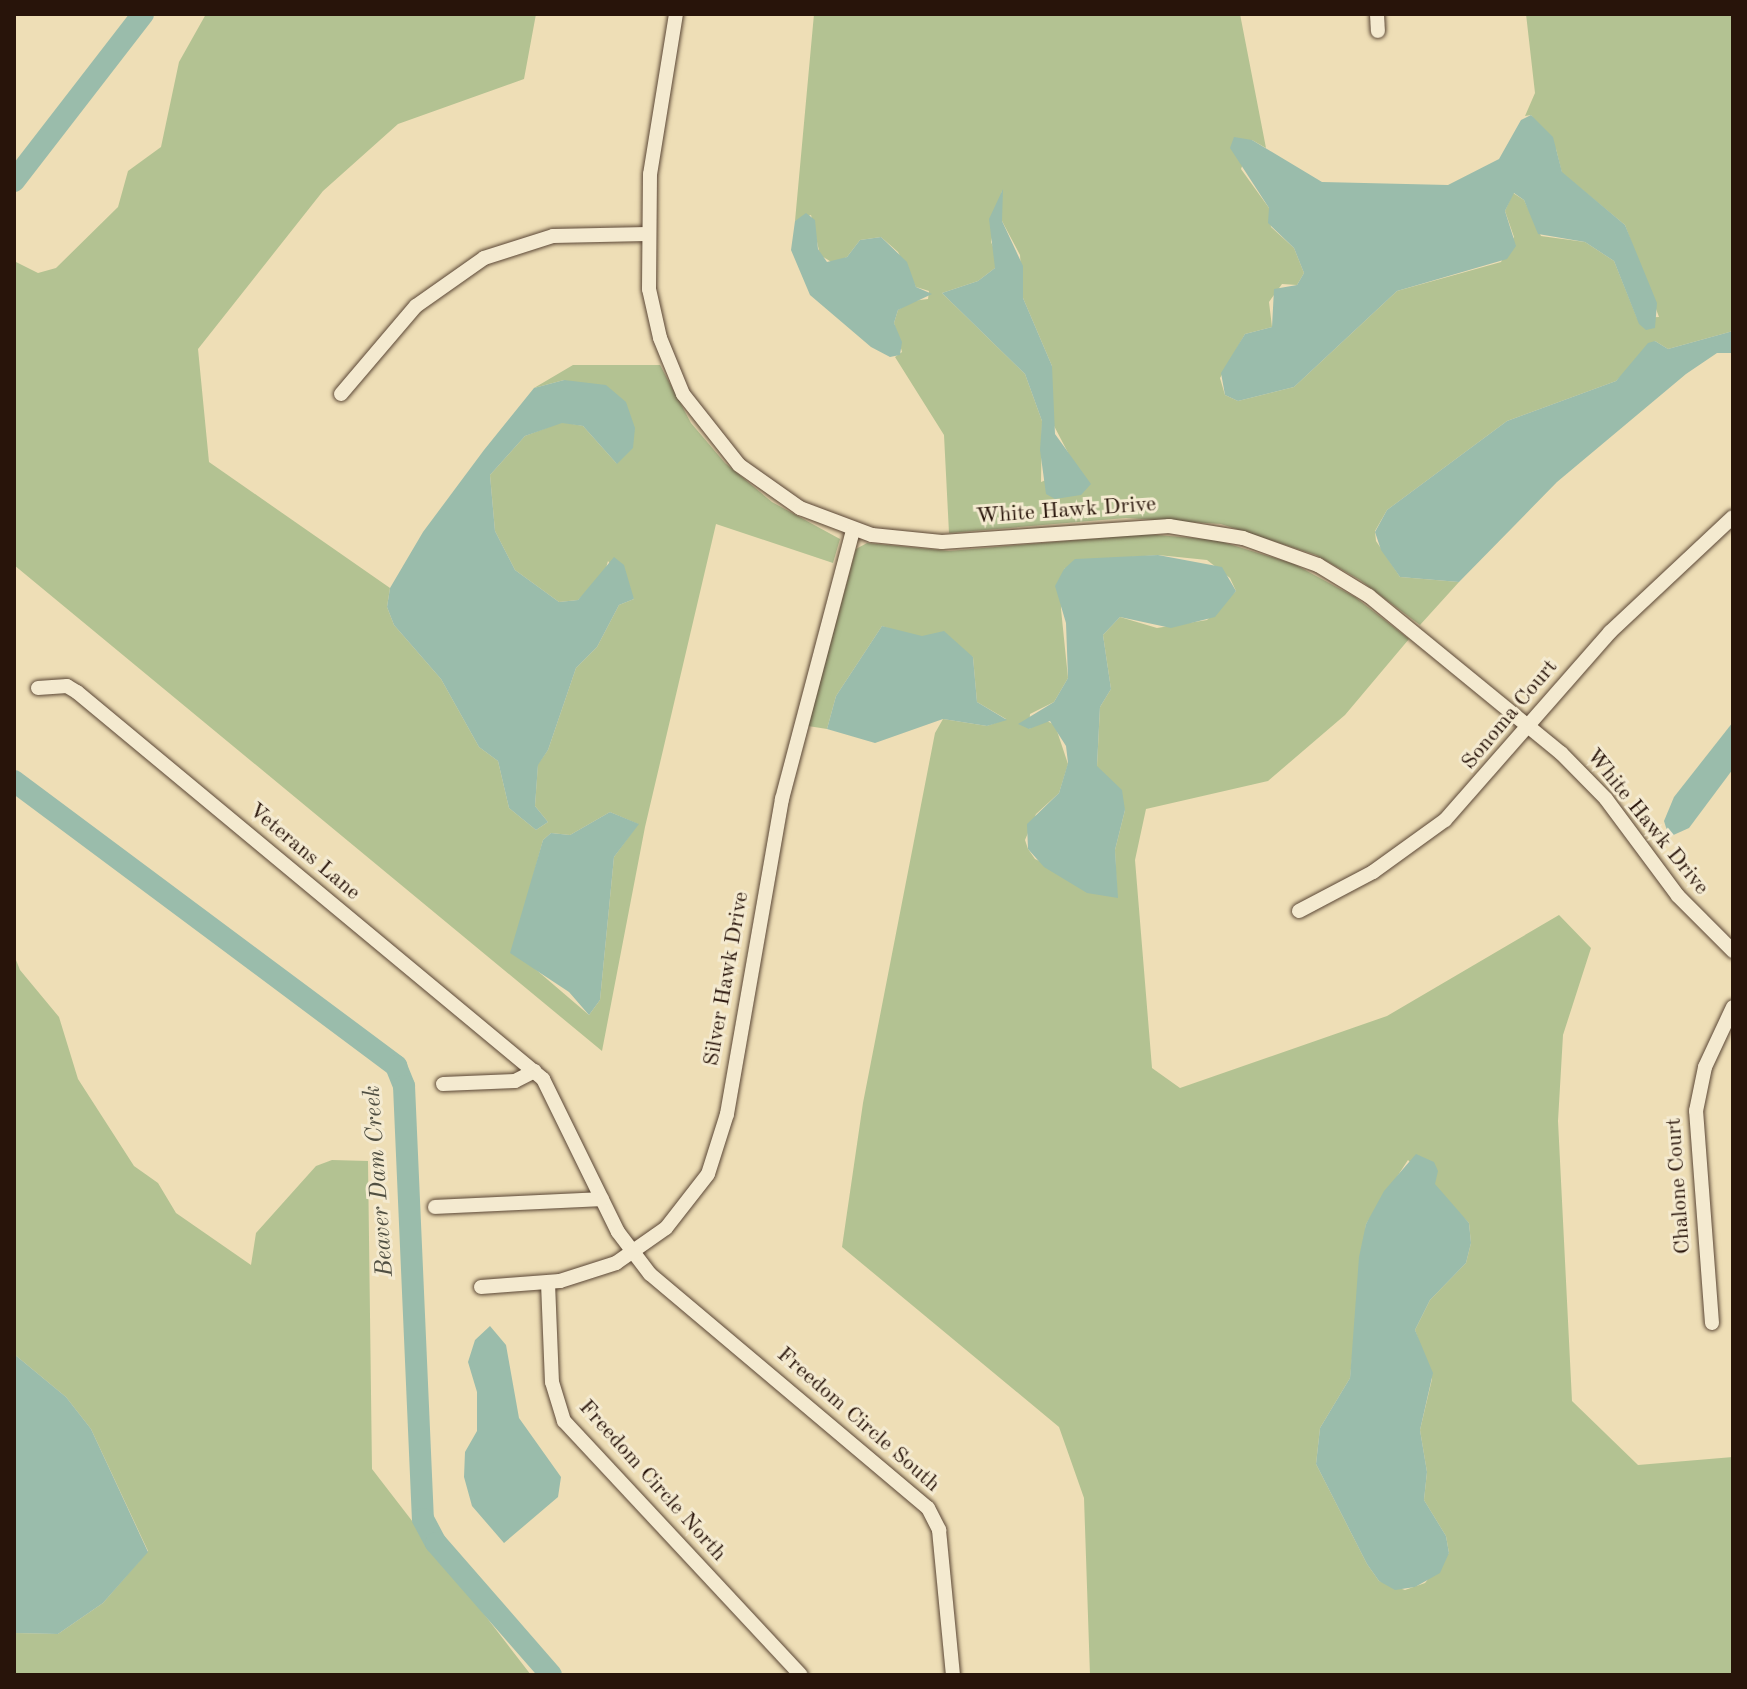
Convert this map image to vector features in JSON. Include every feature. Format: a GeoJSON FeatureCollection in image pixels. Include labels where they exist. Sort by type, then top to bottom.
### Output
{"type":"FeatureCollection","features":[{"type":"Feature","properties":{"kind":"street","name":"White Hawk Drive"},"geometry":{"type":"LineString","coordinates":[[676,14],[657,111],[647,234],[649,289],[660,338],[700,421],[739,465],[780,496],[853,530],[942,542],[1169,526],[1267,544],[1318,565],[1369,596],[1529,726],[1585,776],[1678,896],[1733,951]]}},
{"type":"Feature","properties":{"kind":"street"},"geometry":{"type":"LineString","coordinates":[[1377,14],[1378,31]]}},
{"type":"Feature","properties":{"kind":"street"},"geometry":{"type":"LineString","coordinates":[[341,394],[416,306],[484,258],[553,236],[647,234]]}},
{"type":"Feature","properties":{"kind":"street","name":"Sonoma Court"},"geometry":{"type":"LineString","coordinates":[[1299,911],[1373,872],[1431,832],[1482,783],[1610,632],[1733,517]]}},
{"type":"Feature","properties":{"kind":"street","name":"Silver Hawk Drive"},"geometry":{"type":"LineString","coordinates":[[481,1287],[548,1283],[600,1269],[632,1254],[666,1228],[698,1191],[721,1137],[782,799],[853,530]]}},
{"type":"Feature","properties":{"kind":"street","name":"Veterans Lane"},"geometry":{"type":"LineString","coordinates":[[38,688],[67,686],[77,692],[535,1071],[549,1088],[632,1254]]}},
{"type":"Feature","properties":{"kind":"street","name":"Chalone Court"},"geometry":{"type":"LineString","coordinates":[[1712,1323],[1696,1111],[1705,1067],[1733,1007]]}},
{"type":"Feature","properties":{"kind":"street"},"geometry":{"type":"LineString","coordinates":[[443,1084],[515,1081],[535,1071]]}},
{"type":"Feature","properties":{"kind":"street"},"geometry":{"type":"LineString","coordinates":[[435,1207],[602,1199]]}},
{"type":"Feature","properties":{"kind":"street","name":"Freedom Circle South"},"geometry":{"type":"LineString","coordinates":[[632,1254],[928,1508],[939,1530],[953,1675]]}},
{"type":"Feature","properties":{"kind":"street","name":"Freedom Circle North"},"geometry":{"type":"LineString","coordinates":[[548,1283],[552,1382],[564,1421],[801,1675]]}},
{"type":"Feature","properties":{"kind":"green space"},"geometry":{"type":"Polygon","coordinates":[[[206,14],[536,14],[524,79],[398,124],[323,191],[198,349],[209,462],[390,588],[387,607],[394,625],[441,679],[479,747],[498,761],[509,808],[536,830],[548,822],[535,806],[538,764],[548,750],[576,668],[597,647],[619,605],[634,599],[608,561],[604,575],[578,600],[559,602],[515,570],[495,531],[490,475],[525,436],[562,422],[583,426],[617,464],[564,380],[534,388],[573,365],[660,365],[691,423],[725,463],[772,502],[840,539],[833,563],[716,524],[645,827],[602,1051],[14,565],[14,261],[38,273],[56,268],[118,207],[128,171],[161,147],[179,62],[206,14]],[[610,812],[570,835],[551,833],[543,840],[513,950],[589,1015],[600,1000],[614,857],[638,824],[610,812]]]}},
{"type":"Feature","properties":{"kind":"green space"},"geometry":{"type":"Polygon","coordinates":[[[814,14],[1240,14],[1266,148],[1252,140],[1241,169],[1269,208],[1271,227],[1294,248],[1304,273],[1297,285],[1282,284],[1269,302],[1272,327],[1245,334],[1220,378],[1225,395],[1238,401],[1294,387],[1397,291],[1501,262],[1514,237],[1505,211],[1513,193],[1524,200],[1541,236],[1585,242],[1614,261],[1637,318],[1659,317],[1625,225],[1562,173],[1556,149],[1531,115],[1525,116],[1535,93],[1526,14],[1733,14],[1733,331],[1668,349],[1655,341],[1616,381],[1507,421],[1387,510],[1375,531],[1376,541],[1400,577],[1459,582],[1420,625],[1360,580],[1316,555],[1221,524],[1126,518],[949,533],[944,435],[895,357],[902,352],[894,323],[898,310],[912,301],[928,299],[929,291],[916,287],[898,252],[881,237],[860,240],[847,257],[833,263],[820,255],[811,215],[795,221],[814,14]],[[1002,191],[991,242],[998,258],[995,268],[978,281],[942,293],[1025,374],[1042,421],[1041,482],[1076,468],[1052,422],[1052,366],[1023,298],[1020,255],[1002,221],[1002,191]]]}},
{"type":"Feature","properties":{"kind":"green space"},"geometry":{"type":"Polygon","coordinates":[[[1146,534],[1216,540],[1294,564],[1355,597],[1409,639],[1345,715],[1268,781],[1146,809],[1135,860],[1152,1068],[1180,1088],[1387,1016],[1559,915],[1591,948],[1563,1035],[1558,1121],[1572,1401],[1638,1465],[1733,1457],[1733,1675],[1090,1675],[1084,1498],[1059,1427],[842,1247],[863,1103],[935,733],[943,719],[987,726],[1006,719],[977,702],[973,657],[882,626],[836,696],[827,729],[808,726],[856,549],[867,543],[949,551],[1146,534]],[[1158,555],[1078,561],[1064,569],[1061,609],[1068,678],[1054,702],[1030,714],[1029,729],[1045,720],[1055,725],[1068,764],[1059,793],[1036,814],[1025,840],[1028,849],[1035,859],[1117,897],[1115,850],[1125,810],[1097,767],[1100,707],[1111,689],[1103,635],[1120,617],[1157,628],[1207,620],[1236,591],[1230,578],[1207,560],[1158,555]],[[1408,1160],[1366,1224],[1350,1378],[1320,1428],[1316,1464],[1367,1564],[1379,1581],[1405,1590],[1425,1583],[1449,1553],[1446,1536],[1424,1500],[1427,1472],[1420,1430],[1432,1379],[1415,1330],[1430,1300],[1466,1263],[1471,1243],[1469,1223],[1408,1160]]]}},
{"type":"Feature","properties":{"kind":"green space"},"geometry":{"type":"Polygon","coordinates":[[[14,955],[20,970],[59,1017],[78,1079],[134,1166],[158,1183],[176,1213],[251,1265],[256,1233],[316,1166],[332,1160],[368,1161],[372,1469],[531,1675],[14,1675],[14,1633],[58,1634],[103,1603],[148,1551],[91,1429],[66,1397],[14,1354],[14,955]]]}},
{"type":"Feature","properties":{"kind":"shaded area"},"geometry":{"type":"Polygon","coordinates":[[[1531,115],[1553,137],[1562,172],[1625,225],[1657,303],[1655,328],[1646,330],[1639,324],[1614,261],[1585,242],[1538,234],[1524,200],[1514,193],[1505,211],[1516,246],[1507,259],[1397,291],[1294,387],[1238,401],[1225,395],[1221,373],[1245,334],[1272,327],[1274,289],[1297,285],[1304,273],[1294,248],[1268,223],[1269,208],[1230,148],[1234,137],[1252,140],[1322,182],[1448,185],[1499,159],[1521,120],[1531,115]]]}},
{"type":"Feature","properties":{"kind":"shaded area"},"geometry":{"type":"Polygon","coordinates":[[[1003,189],[1002,221],[1023,266],[1023,298],[1052,366],[1055,434],[1091,484],[1081,495],[1055,499],[1046,494],[1040,450],[1042,421],[1025,374],[942,293],[978,281],[995,268],[989,219],[1003,189]]]}},
{"type":"Feature","properties":{"kind":"shaded area"},"geometry":{"type":"Polygon","coordinates":[[[806,213],[815,220],[818,249],[827,262],[847,257],[860,240],[881,237],[907,262],[916,287],[932,294],[898,310],[894,323],[902,342],[900,355],[890,357],[871,347],[810,295],[791,250],[795,221],[806,213]]]}},
{"type":"Feature","properties":{"kind":"shaded area"},"geometry":{"type":"Polygon","coordinates":[[[1733,331],[1733,353],[1717,353],[1686,374],[1557,482],[1459,582],[1400,577],[1381,550],[1375,532],[1387,510],[1507,421],[1616,381],[1648,343],[1655,341],[1668,349],[1733,331]]]}},
{"type":"Feature","properties":{"kind":"shaded area"},"geometry":{"type":"Polygon","coordinates":[[[564,380],[606,385],[626,402],[635,428],[633,448],[617,464],[583,426],[562,423],[525,436],[490,475],[495,531],[515,570],[559,602],[578,600],[614,557],[624,565],[634,599],[619,605],[597,647],[576,668],[548,750],[538,765],[535,806],[548,822],[536,830],[509,808],[498,761],[479,747],[441,679],[394,625],[387,607],[390,588],[423,532],[484,450],[534,388],[564,380]]]}},
{"type":"Feature","properties":{"kind":"shaded area"},"geometry":{"type":"Polygon","coordinates":[[[1158,555],[1222,567],[1236,591],[1215,617],[1171,628],[1120,617],[1103,635],[1111,689],[1100,707],[1097,766],[1122,790],[1125,810],[1115,850],[1118,898],[1087,893],[1044,867],[1028,849],[1027,824],[1059,793],[1068,763],[1066,746],[1050,721],[1029,729],[1018,724],[1054,702],[1068,678],[1066,623],[1055,586],[1064,569],[1075,559],[1158,555]]]}},
{"type":"Feature","properties":{"kind":"shaded area"},"geometry":{"type":"Polygon","coordinates":[[[882,626],[922,636],[944,631],[973,657],[977,702],[1007,720],[987,726],[943,719],[875,743],[827,729],[836,696],[882,626]]]}},
{"type":"Feature","properties":{"kind":"shaded area"},"geometry":{"type":"Polygon","coordinates":[[[1733,722],[1733,769],[1689,828],[1669,837],[1664,821],[1674,797],[1733,722]]]}},
{"type":"Feature","properties":{"kind":"shaded area"},"geometry":{"type":"Polygon","coordinates":[[[610,812],[639,824],[614,857],[600,1000],[589,1015],[569,992],[510,953],[543,840],[551,833],[570,835],[610,812]]]}},
{"type":"Feature","properties":{"kind":"shaded area"},"geometry":{"type":"Polygon","coordinates":[[[1416,1154],[1434,1162],[1438,1171],[1435,1184],[1469,1223],[1471,1243],[1466,1263],[1430,1300],[1415,1330],[1433,1373],[1420,1430],[1427,1472],[1424,1500],[1446,1536],[1449,1553],[1440,1573],[1415,1587],[1395,1590],[1379,1581],[1367,1564],[1316,1464],[1320,1428],[1350,1378],[1359,1257],[1366,1224],[1384,1191],[1416,1154]]]}},
{"type":"Feature","properties":{"kind":"shaded area"},"geometry":{"type":"Polygon","coordinates":[[[490,1326],[506,1345],[519,1418],[561,1477],[558,1497],[504,1543],[472,1506],[464,1477],[465,1452],[477,1431],[477,1392],[468,1362],[475,1340],[490,1326]]]}},
{"type":"Feature","properties":{"kind":"shaded area"},"geometry":{"type":"Polygon","coordinates":[[[14,1354],[66,1397],[91,1429],[148,1552],[103,1603],[58,1634],[14,1633],[14,1354]]]}},
{"type":"Feature","properties":{"kind":"waterway","name":"Beaver Dam Creek"},"geometry":{"type":"LineString","coordinates":[[14,181],[143,14]]}},
{"type":"Feature","properties":{"kind":"waterway","name":"Beaver Dam Creek"},"geometry":{"type":"LineString","coordinates":[[14,781],[396,1066],[404,1086],[423,1519],[436,1543],[551,1675]]}}]}
